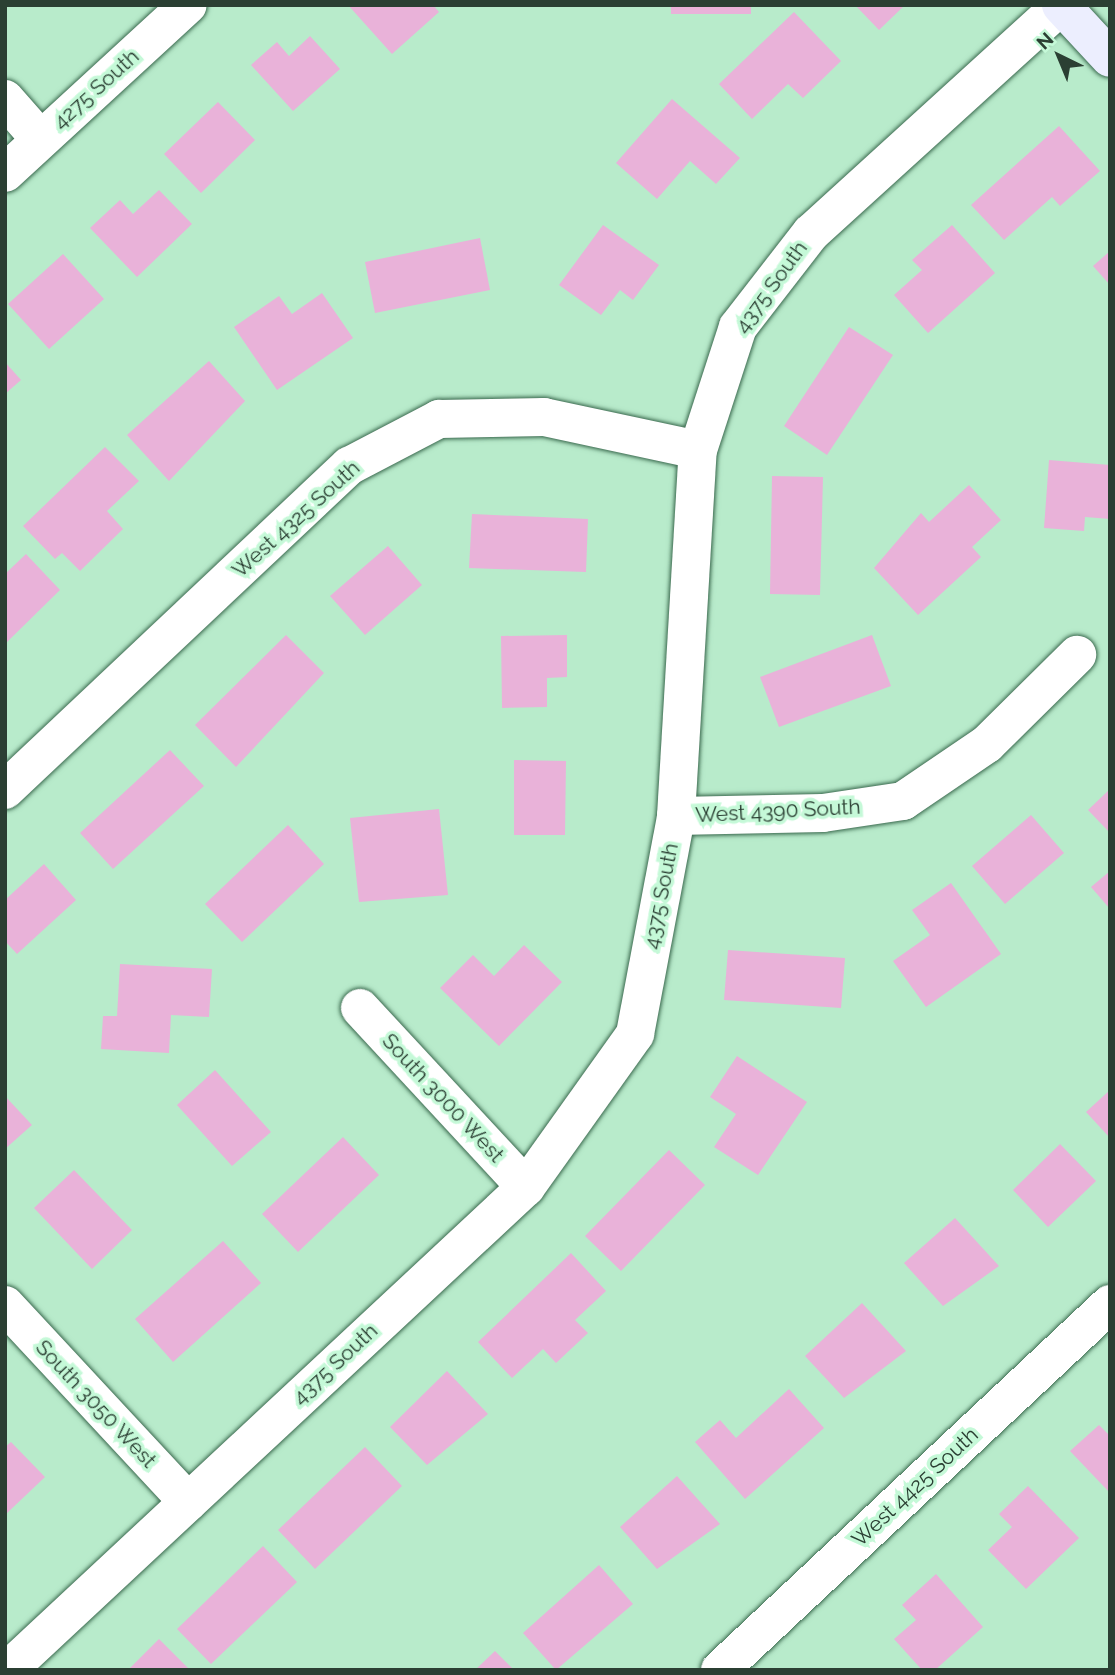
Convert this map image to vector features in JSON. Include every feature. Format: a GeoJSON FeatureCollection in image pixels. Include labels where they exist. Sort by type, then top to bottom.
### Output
{"type":"FeatureCollection","features":[{"type":"Feature","properties":{"kind":"street","name":"4275 South"},"geometry":{"type":"LineString","coordinates":[[5,173],[188,5]]}},
{"type":"Feature","properties":{"kind":"street"},"geometry":{"type":"LineString","coordinates":[[1062,5],[1110,58]]}},
{"type":"Feature","properties":{"kind":"street","name":"4375 South"},"geometry":{"type":"LineString","coordinates":[[8,1670],[526,1187],[635,1034],[676,816],[698,450],[738,327],[811,233],[1062,5]]}},
{"type":"Feature","properties":{"kind":"street"},"geometry":{"type":"LineString","coordinates":[[5,99],[40,139]]}},
{"type":"Feature","properties":{"kind":"street","name":"West 4325 South"},"geometry":{"type":"LineString","coordinates":[[5,790],[349,466],[439,419],[544,417],[698,450]]}},
{"type":"Feature","properties":{"kind":"street","name":"West 4390 South"},"geometry":{"type":"LineString","coordinates":[[676,816],[823,813],[903,801],[987,744],[1077,655]]}},
{"type":"Feature","properties":{"kind":"street","name":"South 3000 West"},"geometry":{"type":"LineString","coordinates":[[360,1009],[526,1187]]}},
{"type":"Feature","properties":{"kind":"street","name":"West 4425 South"},"geometry":{"type":"LineString","coordinates":[[720,1670],[1110,1304]]}},
{"type":"Feature","properties":{"kind":"street","name":"South 3050 West"},"geometry":{"type":"LineString","coordinates":[[5,1305],[188,1502]]}},
{"type":"Feature","properties":{"kind":"building"},"geometry":{"type":"Polygon","coordinates":[[[348,5],[433,5],[439,12],[392,54],[348,5]]]}},
{"type":"Feature","properties":{"kind":"building"},"geometry":{"type":"Polygon","coordinates":[[[671,5],[751,5],[751,14],[671,14],[671,5]]]}},
{"type":"Feature","properties":{"kind":"building"},"geometry":{"type":"Polygon","coordinates":[[[855,5],[905,5],[879,30],[855,5]]]}},
{"type":"Feature","properties":{"kind":"building"},"geometry":{"type":"Polygon","coordinates":[[[794,12],[841,61],[803,98],[788,84],[752,119],[719,84],[794,12]]]}},
{"type":"Feature","properties":{"kind":"building"},"geometry":{"type":"Polygon","coordinates":[[[310,36],[340,69],[293,111],[251,65],[277,42],[289,56],[310,36]]]}},
{"type":"Feature","properties":{"kind":"building"},"geometry":{"type":"Polygon","coordinates":[[[672,99],[740,158],[716,184],[690,161],[657,199],[616,163],[672,99]]]}},
{"type":"Feature","properties":{"kind":"building"},"geometry":{"type":"Polygon","coordinates":[[[218,102],[255,140],[201,193],[164,154],[218,102]]]}},
{"type":"Feature","properties":{"kind":"building"},"geometry":{"type":"Polygon","coordinates":[[[1059,126],[1100,171],[1060,206],[1052,197],[1004,240],[971,205],[1059,126]]]}},
{"type":"Feature","properties":{"kind":"building"},"geometry":{"type":"Polygon","coordinates":[[[159,190],[192,224],[137,277],[90,228],[120,200],[133,214],[159,190]]]}},
{"type":"Feature","properties":{"kind":"building"},"geometry":{"type":"Polygon","coordinates":[[[603,225],[659,265],[633,300],[620,290],[601,315],[559,285],[603,225]]]}},
{"type":"Feature","properties":{"kind":"building"},"geometry":{"type":"Polygon","coordinates":[[[952,225],[995,273],[928,333],[894,295],[922,270],[912,260],[952,225]]]}},
{"type":"Feature","properties":{"kind":"building"},"geometry":{"type":"Polygon","coordinates":[[[480,238],[490,290],[375,313],[365,262],[480,238]]]}},
{"type":"Feature","properties":{"kind":"building"},"geometry":{"type":"Polygon","coordinates":[[[1110,251],[1110,285],[1093,266],[1110,251]]]}},
{"type":"Feature","properties":{"kind":"building"},"geometry":{"type":"Polygon","coordinates":[[[63,254],[104,299],[49,349],[8,304],[63,254]]]}},
{"type":"Feature","properties":{"kind":"building"},"geometry":{"type":"Polygon","coordinates":[[[322,293],[353,338],[277,390],[234,327],[279,296],[292,314],[322,293]]]}},
{"type":"Feature","properties":{"kind":"building"},"geometry":{"type":"Polygon","coordinates":[[[849,327],[893,355],[827,455],[784,426],[849,327]]]}},
{"type":"Feature","properties":{"kind":"building"},"geometry":{"type":"Polygon","coordinates":[[[209,361],[245,401],[169,481],[127,435],[209,361]]]}},
{"type":"Feature","properties":{"kind":"building"},"geometry":{"type":"Polygon","coordinates":[[[5,362],[21,380],[5,394],[5,362]]]}},
{"type":"Feature","properties":{"kind":"building"},"geometry":{"type":"Polygon","coordinates":[[[105,447],[139,481],[107,511],[123,529],[80,571],[62,553],[55,559],[23,526],[105,447]]]}},
{"type":"Feature","properties":{"kind":"building"},"geometry":{"type":"Polygon","coordinates":[[[1049,460],[1110,465],[1110,519],[1085,517],[1084,531],[1044,528],[1049,460]]]}},
{"type":"Feature","properties":{"kind":"building"},"geometry":{"type":"Polygon","coordinates":[[[772,476],[823,477],[820,595],[770,594],[772,476]]]}},
{"type":"Feature","properties":{"kind":"building"},"geometry":{"type":"Polygon","coordinates":[[[969,485],[1001,520],[972,547],[981,557],[918,615],[874,568],[921,513],[929,522],[969,485]]]}},
{"type":"Feature","properties":{"kind":"building"},"geometry":{"type":"Polygon","coordinates":[[[472,514],[588,519],[586,572],[469,568],[472,514]]]}},
{"type":"Feature","properties":{"kind":"building"},"geometry":{"type":"Polygon","coordinates":[[[388,546],[422,585],[365,635],[330,596],[388,546]]]}},
{"type":"Feature","properties":{"kind":"building"},"geometry":{"type":"Polygon","coordinates":[[[26,554],[60,590],[5,644],[5,574],[26,554]]]}},
{"type":"Feature","properties":{"kind":"building"},"geometry":{"type":"Polygon","coordinates":[[[286,635],[324,673],[236,767],[195,725],[286,635]]]}},
{"type":"Feature","properties":{"kind":"building"},"geometry":{"type":"Polygon","coordinates":[[[567,635],[567,677],[547,678],[547,707],[502,708],[501,636],[567,635]]]}},
{"type":"Feature","properties":{"kind":"building"},"geometry":{"type":"Polygon","coordinates":[[[872,635],[891,686],[779,727],[760,677],[872,635]]]}},
{"type":"Feature","properties":{"kind":"building"},"geometry":{"type":"Polygon","coordinates":[[[170,750],[204,786],[113,869],[80,833],[170,750]]]}},
{"type":"Feature","properties":{"kind":"building"},"geometry":{"type":"Polygon","coordinates":[[[514,760],[566,761],[565,835],[514,835],[514,760]]]}},
{"type":"Feature","properties":{"kind":"building"},"geometry":{"type":"Polygon","coordinates":[[[1110,789],[1110,833],[1088,810],[1110,789]]]}},
{"type":"Feature","properties":{"kind":"building"},"geometry":{"type":"Polygon","coordinates":[[[439,809],[448,895],[359,902],[350,818],[439,809]]]}},
{"type":"Feature","properties":{"kind":"building"},"geometry":{"type":"Polygon","coordinates":[[[1031,815],[1064,853],[1005,904],[972,866],[1031,815]]]}},
{"type":"Feature","properties":{"kind":"building"},"geometry":{"type":"Polygon","coordinates":[[[288,825],[324,864],[242,942],[205,904],[288,825]]]}},
{"type":"Feature","properties":{"kind":"building"},"geometry":{"type":"Polygon","coordinates":[[[44,864],[76,900],[17,954],[5,941],[5,900],[44,864]]]}},
{"type":"Feature","properties":{"kind":"building"},"geometry":{"type":"Polygon","coordinates":[[[1110,871],[1110,909],[1091,887],[1110,871]]]}},
{"type":"Feature","properties":{"kind":"building"},"geometry":{"type":"Polygon","coordinates":[[[951,883],[1001,954],[926,1007],[893,961],[930,935],[912,910],[951,883]]]}},
{"type":"Feature","properties":{"kind":"building"},"geometry":{"type":"Polygon","coordinates":[[[524,945],[562,982],[499,1046],[440,988],[473,955],[494,976],[524,945]]]}},
{"type":"Feature","properties":{"kind":"building"},"geometry":{"type":"Polygon","coordinates":[[[728,950],[845,958],[841,1008],[724,1000],[728,950]]]}},
{"type":"Feature","properties":{"kind":"building"},"geometry":{"type":"Polygon","coordinates":[[[120,964],[212,969],[209,1017],[171,1015],[169,1053],[101,1049],[103,1016],[117,1016],[120,964]]]}},
{"type":"Feature","properties":{"kind":"building"},"geometry":{"type":"Polygon","coordinates":[[[737,1056],[807,1102],[758,1175],[714,1147],[736,1114],[710,1097],[737,1056]]]}},
{"type":"Feature","properties":{"kind":"building"},"geometry":{"type":"Polygon","coordinates":[[[215,1070],[271,1132],[232,1166],[177,1105],[215,1070]]]}},
{"type":"Feature","properties":{"kind":"building"},"geometry":{"type":"Polygon","coordinates":[[[1110,1090],[1110,1138],[1086,1112],[1110,1090]]]}},
{"type":"Feature","properties":{"kind":"building"},"geometry":{"type":"Polygon","coordinates":[[[5,1096],[32,1125],[5,1149],[5,1096]]]}},
{"type":"Feature","properties":{"kind":"building"},"geometry":{"type":"Polygon","coordinates":[[[343,1137],[379,1175],[298,1252],[262,1214],[343,1137]]]}},
{"type":"Feature","properties":{"kind":"building"},"geometry":{"type":"Polygon","coordinates":[[[1060,1144],[1096,1181],[1048,1227],[1013,1190],[1060,1144]]]}},
{"type":"Feature","properties":{"kind":"building"},"geometry":{"type":"Polygon","coordinates":[[[669,1150],[705,1185],[621,1271],[585,1236],[669,1150]]]}},
{"type":"Feature","properties":{"kind":"building"},"geometry":{"type":"Polygon","coordinates":[[[74,1170],[132,1230],[92,1269],[34,1208],[74,1170]]]}},
{"type":"Feature","properties":{"kind":"building"},"geometry":{"type":"Polygon","coordinates":[[[955,1218],[999,1266],[943,1306],[904,1263],[955,1218]]]}},
{"type":"Feature","properties":{"kind":"building"},"geometry":{"type":"Polygon","coordinates":[[[223,1241],[261,1283],[173,1362],[135,1319],[223,1241]]]}},
{"type":"Feature","properties":{"kind":"building"},"geometry":{"type":"Polygon","coordinates":[[[571,1253],[606,1291],[575,1320],[588,1333],[556,1363],[543,1349],[512,1378],[478,1342],[571,1253]]]}},
{"type":"Feature","properties":{"kind":"building"},"geometry":{"type":"Polygon","coordinates":[[[862,1303],[906,1351],[844,1398],[805,1356],[862,1303]]]}},
{"type":"Feature","properties":{"kind":"building"},"geometry":{"type":"Polygon","coordinates":[[[447,1371],[488,1414],[427,1465],[390,1427],[447,1371]]]}},
{"type":"Feature","properties":{"kind":"building"},"geometry":{"type":"Polygon","coordinates":[[[789,1389],[824,1428],[745,1499],[695,1442],[720,1420],[736,1438],[789,1389]]]}},
{"type":"Feature","properties":{"kind":"building"},"geometry":{"type":"Polygon","coordinates":[[[1099,1425],[1110,1436],[1110,1493],[1070,1451],[1099,1425]]]}},
{"type":"Feature","properties":{"kind":"building"},"geometry":{"type":"Polygon","coordinates":[[[11,1442],[45,1477],[5,1515],[5,1447],[11,1442]]]}},
{"type":"Feature","properties":{"kind":"building"},"geometry":{"type":"Polygon","coordinates":[[[365,1447],[402,1486],[315,1569],[278,1530],[365,1447]]]}},
{"type":"Feature","properties":{"kind":"building"},"geometry":{"type":"Polygon","coordinates":[[[677,1476],[720,1524],[657,1569],[620,1527],[677,1476]]]}},
{"type":"Feature","properties":{"kind":"building"},"geometry":{"type":"Polygon","coordinates":[[[1028,1486],[1079,1538],[1026,1589],[988,1550],[1012,1527],[999,1514],[1028,1486]]]}},
{"type":"Feature","properties":{"kind":"building"},"geometry":{"type":"Polygon","coordinates":[[[263,1546],[297,1582],[211,1664],[177,1629],[263,1546]]]}},
{"type":"Feature","properties":{"kind":"building"},"geometry":{"type":"Polygon","coordinates":[[[599,1565],[633,1604],[556,1670],[523,1633],[599,1565]]]}},
{"type":"Feature","properties":{"kind":"building"},"geometry":{"type":"Polygon","coordinates":[[[936,1574],[983,1627],[935,1670],[922,1670],[894,1639],[916,1620],[902,1605],[936,1574]]]}},
{"type":"Feature","properties":{"kind":"building"},"geometry":{"type":"Polygon","coordinates":[[[159,1639],[190,1670],[128,1670],[159,1639]]]}},
{"type":"Feature","properties":{"kind":"building"},"geometry":{"type":"Polygon","coordinates":[[[495,1651],[514,1670],[475,1670],[495,1651]]]}}]}
